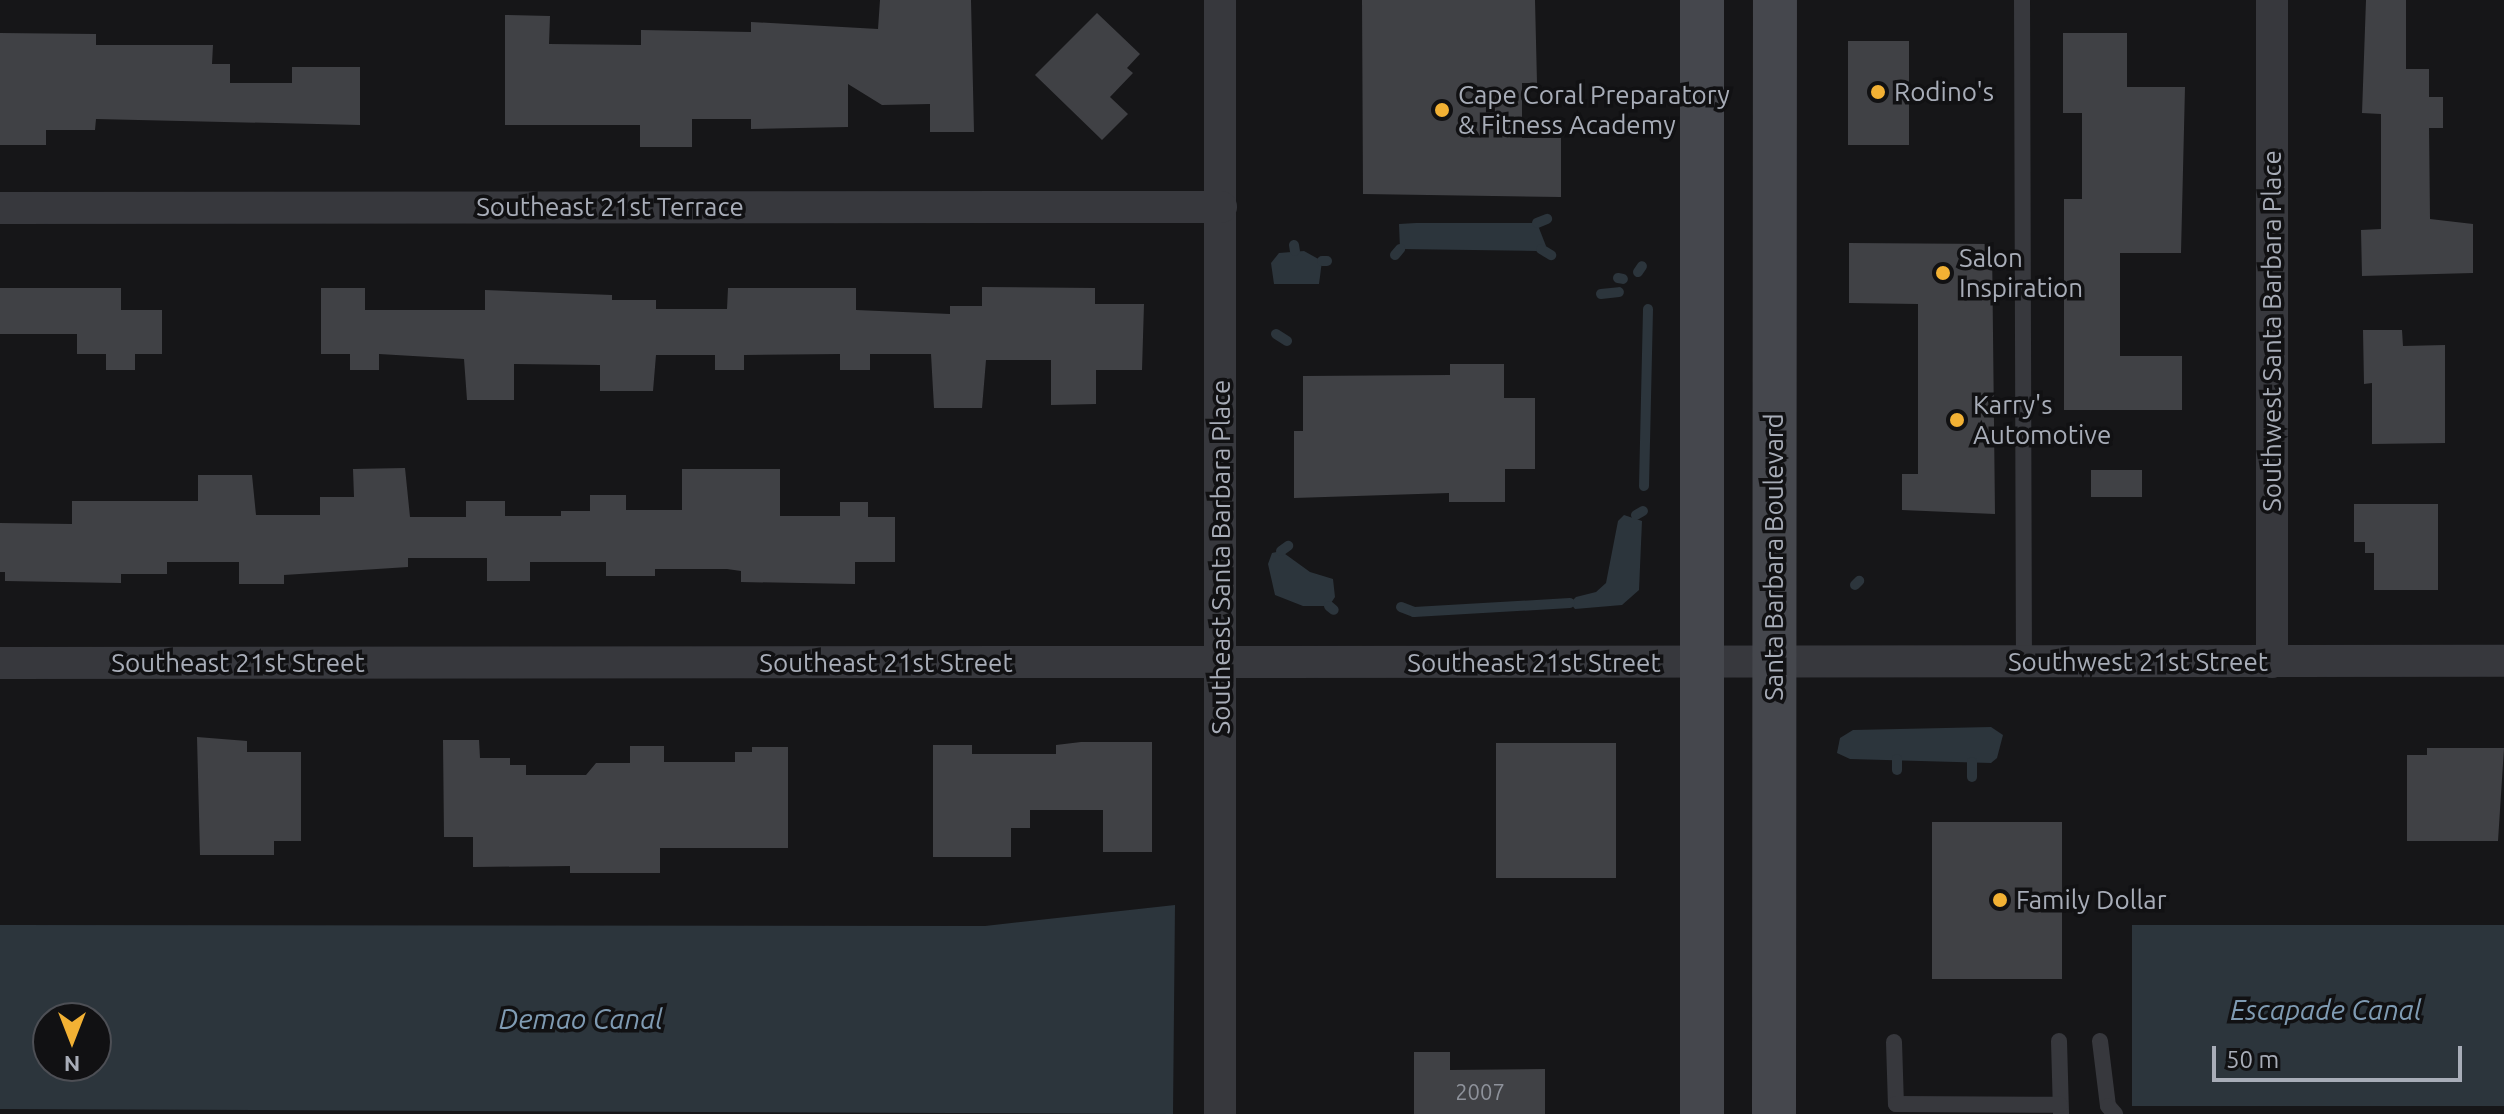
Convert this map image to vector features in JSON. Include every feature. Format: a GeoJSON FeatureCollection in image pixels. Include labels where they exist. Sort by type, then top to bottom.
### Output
{"type":"FeatureCollection","features":[{"type":"Feature","properties":{"kind":"main road"},"geometry":{"type":"LineString","coordinates":[[1702,0],[1702,1114]]}},
{"type":"Feature","properties":{"kind":"main road","name":"Santa Barbara Boulevard"},"geometry":{"type":"LineString","coordinates":[[1774,1114],[1775,0]]}},
{"type":"Feature","properties":{"kind":"street","name":"Southeast Santa Barbara Place"},"geometry":{"type":"LineString","coordinates":[[1220,0],[1217,663],[1222,726],[1220,1114]]}},
{"type":"Feature","properties":{"kind":"street","name":"Southwest Santa Barbara Place"},"geometry":{"type":"LineString","coordinates":[[2272,0],[2272,662]]}},
{"type":"Feature","properties":{"kind":"street","name":"Southeast 21st Terrace"},"geometry":{"type":"LineString","coordinates":[[0,208],[1221,207]]}},
{"type":"Feature","properties":{"kind":"street","name":"Southwest 21st Street"},"geometry":{"type":"LineString","coordinates":[[1773,663],[2504,661]]}},
{"type":"Feature","properties":{"kind":"street","name":"Southeast 21st Street"},"geometry":{"type":"LineString","coordinates":[[0,663],[1773,663]]}},
{"type":"Feature","properties":{"kind":"lane"},"geometry":{"type":"LineString","coordinates":[[2022,0],[2024,663]]}},
{"type":"Feature","properties":{"kind":"lane"},"geometry":{"type":"LineString","coordinates":[[1894,1042],[1896,1104],[1917,1109],[2061,1110],[2059,1041]]}},
{"type":"Feature","properties":{"kind":"lane"},"geometry":{"type":"LineString","coordinates":[[2100,1041],[2108,1111]]}},
{"type":"Feature","properties":{"kind":"water"},"geometry":{"type":"Polygon","coordinates":[[[1537,223],[1546,246],[1537,251],[1400,249],[1399,224],[1537,223]]]}},
{"type":"Feature","properties":{"kind":"water"},"geometry":{"type":"Polygon","coordinates":[[[1304,251],[1322,261],[1319,284],[1274,284],[1271,263],[1279,253],[1304,251]]]}},
{"type":"Feature","properties":{"kind":"water"},"geometry":{"type":"Polygon","coordinates":[[[1624,515],[1642,521],[1639,590],[1622,605],[1575,609],[1570,603],[1576,597],[1596,592],[1606,583],[1618,521],[1624,515]]]}},
{"type":"Feature","properties":{"kind":"water"},"geometry":{"type":"Polygon","coordinates":[[[1281,551],[1310,572],[1333,579],[1335,597],[1329,606],[1303,606],[1275,595],[1268,564],[1272,553],[1281,551]]]}},
{"type":"Feature","properties":{"kind":"water"},"geometry":{"type":"Polygon","coordinates":[[[1991,727],[2003,735],[1997,758],[1991,763],[1850,759],[1837,753],[1840,738],[1853,730],[1991,727]]]}},
{"type":"Feature","properties":{"kind":"water","name":"Demao Canal"},"geometry":{"type":"Polygon","coordinates":[[[1175,905],[1173,1114],[0,1109],[0,925],[985,926],[1175,905]]]}},
{"type":"Feature","properties":{"kind":"water","name":"Escapade Canal"},"geometry":{"type":"Polygon","coordinates":[[[2132,925],[2504,925],[2504,1106],[2132,1106],[2132,925]]]}},
{"type":"Feature","properties":{"kind":"building"},"geometry":{"type":"Polygon","coordinates":[[[880,0],[971,0],[974,132],[930,132],[930,104],[882,105],[848,84],[848,127],[751,129],[751,119],[692,119],[692,147],[640,147],[640,125],[505,125],[505,15],[550,16],[549,44],[641,45],[641,30],[751,32],[751,22],[878,29],[880,0]]]}},
{"type":"Feature","properties":{"kind":"building","name":"Cape Coral Preparatory & Fitness Academy"},"geometry":{"type":"Polygon","coordinates":[[[1362,0],[1535,0],[1537,83],[1522,83],[1522,138],[1561,138],[1561,197],[1363,194],[1362,0]]]}},
{"type":"Feature","properties":{"kind":"building"},"geometry":{"type":"Polygon","coordinates":[[[2366,0],[2406,0],[2406,69],[2429,69],[2429,97],[2443,97],[2443,128],[2429,128],[2430,219],[2473,224],[2473,273],[2362,276],[2361,230],[2381,229],[2381,114],[2362,113],[2366,0]]]}},
{"type":"Feature","properties":{"kind":"building"},"geometry":{"type":"Polygon","coordinates":[[[1097,13],[1140,54],[1127,68],[1133,73],[1110,97],[1128,114],[1102,140],[1035,75],[1097,13]]]}},
{"type":"Feature","properties":{"kind":"building"},"geometry":{"type":"Polygon","coordinates":[[[0,33],[96,34],[96,45],[213,45],[212,64],[230,64],[230,83],[292,83],[292,67],[360,67],[360,125],[96,119],[95,130],[46,130],[46,145],[0,145],[0,33]]]}},
{"type":"Feature","properties":{"kind":"building"},"geometry":{"type":"Polygon","coordinates":[[[2063,33],[2127,33],[2127,87],[2185,87],[2181,253],[2120,253],[2120,356],[2182,356],[2182,410],[2064,410],[2064,199],[2082,199],[2082,113],[2063,113],[2063,33]]]}},
{"type":"Feature","properties":{"kind":"building"},"geometry":{"type":"Polygon","coordinates":[[[1848,41],[1909,41],[1909,145],[1848,145],[1848,41]]]}},
{"type":"Feature","properties":{"kind":"building"},"geometry":{"type":"Polygon","coordinates":[[[1849,243],[1992,244],[1995,514],[1902,510],[1902,474],[1918,474],[1918,304],[1849,303],[1849,243]]]}},
{"type":"Feature","properties":{"kind":"building"},"geometry":{"type":"Polygon","coordinates":[[[982,287],[1095,288],[1095,304],[1144,304],[1142,370],[1096,370],[1096,404],[1051,405],[1051,360],[986,360],[982,408],[934,408],[931,354],[870,354],[870,370],[840,370],[840,354],[744,355],[744,370],[715,370],[715,355],[656,355],[653,391],[600,391],[600,365],[514,364],[514,400],[467,400],[464,359],[379,354],[379,370],[350,370],[350,354],[321,354],[321,288],[365,288],[365,310],[485,310],[485,290],[612,295],[612,300],[656,300],[656,309],[727,309],[728,288],[856,288],[856,310],[950,314],[950,306],[982,306],[982,287]]]}},
{"type":"Feature","properties":{"kind":"building"},"geometry":{"type":"Polygon","coordinates":[[[0,288],[121,288],[121,310],[162,310],[162,354],[135,354],[135,370],[106,370],[106,354],[77,354],[77,334],[0,334],[0,288]]]}},
{"type":"Feature","properties":{"kind":"building"},"geometry":{"type":"Polygon","coordinates":[[[2363,330],[2402,330],[2403,346],[2445,345],[2445,443],[2372,444],[2372,383],[2364,384],[2363,330]]]}},
{"type":"Feature","properties":{"kind":"building"},"geometry":{"type":"Polygon","coordinates":[[[1450,364],[1504,364],[1504,398],[1535,398],[1535,469],[1505,469],[1505,502],[1449,502],[1449,493],[1294,498],[1294,431],[1303,431],[1303,376],[1450,375],[1450,364]]]}},
{"type":"Feature","properties":{"kind":"building"},"geometry":{"type":"Polygon","coordinates":[[[405,468],[410,517],[466,517],[466,501],[505,501],[505,516],[561,516],[561,511],[590,511],[590,495],[626,495],[626,510],[682,510],[682,469],[780,469],[780,516],[840,516],[840,502],[868,502],[868,517],[895,517],[895,562],[855,562],[855,584],[741,582],[741,571],[727,569],[655,569],[655,576],[606,576],[606,562],[530,562],[530,581],[487,581],[487,558],[408,558],[408,567],[284,575],[284,584],[239,584],[239,562],[167,562],[167,574],[121,574],[121,583],[5,581],[5,572],[0,572],[0,523],[72,524],[72,501],[198,501],[198,475],[252,475],[256,515],[320,515],[320,497],[354,497],[353,469],[405,468]]]}},
{"type":"Feature","properties":{"kind":"building"},"geometry":{"type":"Polygon","coordinates":[[[2091,470],[2142,470],[2142,497],[2091,497],[2091,470]]]}},
{"type":"Feature","properties":{"kind":"building"},"geometry":{"type":"Polygon","coordinates":[[[2354,504],[2438,504],[2438,590],[2374,590],[2374,553],[2365,553],[2365,542],[2354,542],[2354,504]]]}},
{"type":"Feature","properties":{"kind":"building"},"geometry":{"type":"Polygon","coordinates":[[[197,737],[247,741],[247,752],[301,752],[301,841],[274,841],[274,855],[200,855],[197,737]]]}},
{"type":"Feature","properties":{"kind":"building"},"geometry":{"type":"Polygon","coordinates":[[[443,740],[479,740],[480,758],[510,758],[510,765],[526,765],[526,775],[586,775],[596,763],[630,763],[630,746],[664,746],[664,762],[735,762],[735,752],[752,752],[752,747],[788,747],[788,848],[660,848],[660,873],[570,873],[570,866],[473,867],[473,837],[444,837],[443,740]]]}},
{"type":"Feature","properties":{"kind":"building"},"geometry":{"type":"Polygon","coordinates":[[[1152,742],[1152,852],[1103,852],[1103,810],[1030,810],[1030,828],[1011,828],[1011,857],[933,857],[933,745],[972,745],[972,754],[1056,754],[1056,745],[1152,742]]]}},
{"type":"Feature","properties":{"kind":"building"},"geometry":{"type":"Polygon","coordinates":[[[1496,743],[1616,743],[1616,878],[1496,878],[1496,743]]]}},
{"type":"Feature","properties":{"kind":"building"},"geometry":{"type":"Polygon","coordinates":[[[2427,748],[2504,748],[2498,841],[2407,841],[2407,755],[2427,755],[2427,748]]]}},
{"type":"Feature","properties":{"kind":"building"},"geometry":{"type":"Polygon","coordinates":[[[1932,822],[2062,822],[2062,979],[1932,979],[1932,822]]]}},
{"type":"Feature","properties":{"kind":"building"},"geometry":{"type":"Polygon","coordinates":[[[1414,1052],[1450,1052],[1450,1070],[1545,1069],[1545,1114],[1414,1114],[1414,1052]]]}},
{"type":"Feature","properties":{"kind":"waterway"},"geometry":{"type":"LineString","coordinates":[[1537,223],[1547,219]]}},
{"type":"Feature","properties":{"kind":"waterway"},"geometry":{"type":"LineString","coordinates":[[1294,245],[1295,251]]}},
{"type":"Feature","properties":{"kind":"waterway"},"geometry":{"type":"LineString","coordinates":[[1395,255],[1400,249]]}},
{"type":"Feature","properties":{"kind":"waterway"},"geometry":{"type":"LineString","coordinates":[[1541,249],[1551,255]]}},
{"type":"Feature","properties":{"kind":"waterway"},"geometry":{"type":"LineString","coordinates":[[1322,261],[1327,261]]}},
{"type":"Feature","properties":{"kind":"waterway"},"geometry":{"type":"LineString","coordinates":[[1638,272],[1642,266]]}},
{"type":"Feature","properties":{"kind":"waterway"},"geometry":{"type":"LineString","coordinates":[[1618,278],[1623,279]]}},
{"type":"Feature","properties":{"kind":"waterway"},"geometry":{"type":"LineString","coordinates":[[1601,294],[1619,292]]}},
{"type":"Feature","properties":{"kind":"waterway"},"geometry":{"type":"LineString","coordinates":[[1644,486],[1648,309]]}},
{"type":"Feature","properties":{"kind":"waterway"},"geometry":{"type":"LineString","coordinates":[[1276,334],[1287,341]]}},
{"type":"Feature","properties":{"kind":"waterway"},"geometry":{"type":"LineString","coordinates":[[1636,515],[1643,511]]}},
{"type":"Feature","properties":{"kind":"waterway"},"geometry":{"type":"LineString","coordinates":[[1281,551],[1288,546]]}},
{"type":"Feature","properties":{"kind":"waterway"},"geometry":{"type":"LineString","coordinates":[[1855,585],[1859,581]]}},
{"type":"Feature","properties":{"kind":"waterway"},"geometry":{"type":"LineString","coordinates":[[1401,607],[1414,612],[1570,603]]}},
{"type":"Feature","properties":{"kind":"waterway"},"geometry":{"type":"LineString","coordinates":[[1329,606],[1334,610]]}},
{"type":"Feature","properties":{"kind":"waterway"},"geometry":{"type":"LineString","coordinates":[[1897,759],[1897,770]]}},
{"type":"Feature","properties":{"kind":"waterway"},"geometry":{"type":"LineString","coordinates":[[1972,762],[1972,777]]}},
{"type":"Feature","properties":{"kind":"place","name":"Rodino's"},"geometry":{"type":"Point","coordinates":[1878,92]}},
{"type":"Feature","properties":{"kind":"place","name":"Cape Coral Preparatory & Fitness Academy"},"geometry":{"type":"Point","coordinates":[1442,110]}},
{"type":"Feature","properties":{"kind":"place","name":"Salon Inspiration"},"geometry":{"type":"Point","coordinates":[1943,273]}},
{"type":"Feature","properties":{"kind":"place","name":"Karry's Automotive"},"geometry":{"type":"Point","coordinates":[1957,420]}},
{"type":"Feature","properties":{"kind":"place","name":"Family Dollar"},"geometry":{"type":"Point","coordinates":[2000,900]}}]}
